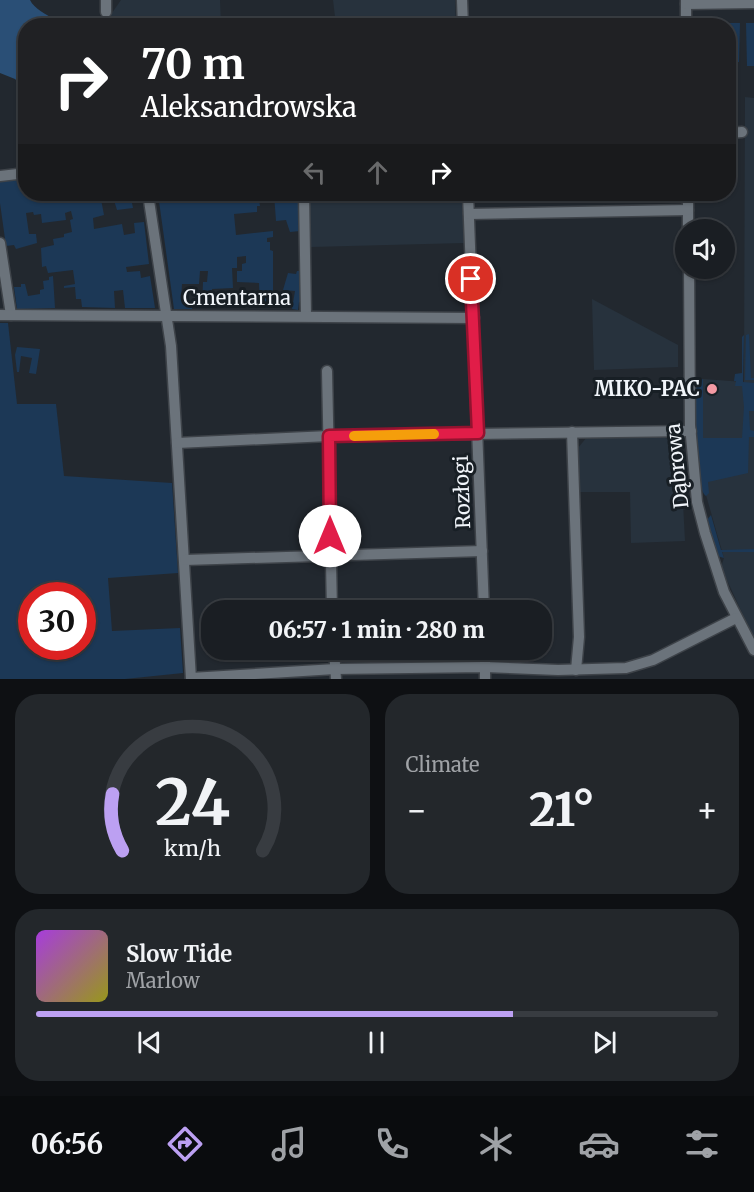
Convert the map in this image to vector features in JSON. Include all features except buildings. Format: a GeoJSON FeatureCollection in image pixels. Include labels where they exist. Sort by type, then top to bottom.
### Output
{"type":"FeatureCollection","features":[{"type":"Feature","properties":{"kind":"street"},"geometry":{"type":"LineString","coordinates":[[106,0],[106,12]]}},
{"type":"Feature","properties":{"kind":"street"},"geometry":{"type":"LineString","coordinates":[[462,0],[463,18]]}},
{"type":"Feature","properties":{"kind":"street"},"geometry":{"type":"LineString","coordinates":[[686,18],[686,2],[754,3]]}},
{"type":"Feature","properties":{"kind":"street"},"geometry":{"type":"LineString","coordinates":[[736,132],[742,132]]}},
{"type":"Feature","properties":{"kind":"street"},"geometry":{"type":"LineString","coordinates":[[0,176],[18,174]]}},
{"type":"Feature","properties":{"kind":"street"},"geometry":{"type":"LineString","coordinates":[[149,201],[171,346],[191,678],[485,667],[576,670],[626,668],[653,660],[736,618]]}},
{"type":"Feature","properties":{"kind":"street"},"geometry":{"type":"LineString","coordinates":[[304,201],[306,316]]}},
{"type":"Feature","properties":{"kind":"street","name":"Rozłogi"},"geometry":{"type":"LineString","coordinates":[[468,201],[484,600]]}},
{"type":"Feature","properties":{"kind":"street"},"geometry":{"type":"LineString","coordinates":[[688,201],[688,219]]}},
{"type":"Feature","properties":{"kind":"street"},"geometry":{"type":"LineString","coordinates":[[469,214],[688,210]]}},
{"type":"Feature","properties":{"kind":"street"},"geometry":{"type":"LineString","coordinates":[[0,243],[5,315]]}},
{"type":"Feature","properties":{"kind":"street","name":"Dąbrowa"},"geometry":{"type":"LineString","coordinates":[[689,279],[694,482],[700,515],[714,563],[736,618],[754,650]]}},
{"type":"Feature","properties":{"kind":"street","name":"Cmentarna"},"geometry":{"type":"LineString","coordinates":[[5,315],[474,318]]}},
{"type":"Feature","properties":{"kind":"street"},"geometry":{"type":"LineString","coordinates":[[327,371],[332,600]]}},
{"type":"Feature","properties":{"kind":"street"},"geometry":{"type":"LineString","coordinates":[[177,443],[329,436],[691,431]]}},
{"type":"Feature","properties":{"kind":"street"},"geometry":{"type":"LineString","coordinates":[[572,432],[579,637],[576,670]]}},
{"type":"Feature","properties":{"kind":"street"},"geometry":{"type":"LineString","coordinates":[[185,560],[482,551]]}},
{"type":"Feature","properties":{"kind":"street"},"geometry":{"type":"LineString","coordinates":[[485,660],[485,679]]}},
{"type":"Feature","properties":{"kind":"shaded area"},"geometry":{"type":"Polygon","coordinates":[[[0,0],[30,0],[51,18],[18,18],[18,82],[0,73],[0,0]]]}},
{"type":"Feature","properties":{"kind":"shaded area"},"geometry":{"type":"Polygon","coordinates":[[[121,0],[220,0],[221,18],[109,18],[121,0]]]}},
{"type":"Feature","properties":{"kind":"shaded area"},"geometry":{"type":"Polygon","coordinates":[[[333,0],[455,0],[456,18],[335,18],[333,0]]]}},
{"type":"Feature","properties":{"kind":"shaded area"},"geometry":{"type":"Polygon","coordinates":[[[331,16],[331,18],[306,18],[331,16]]]}},
{"type":"Feature","properties":{"kind":"shaded area"},"geometry":{"type":"Polygon","coordinates":[[[736,23],[740,23],[739,62],[736,60],[736,23]]]}},
{"type":"Feature","properties":{"kind":"shaded area"},"geometry":{"type":"Polygon","coordinates":[[[746,23],[754,23],[754,66],[747,66],[746,23]]]}},
{"type":"Feature","properties":{"kind":"shaded area","name":"MIKO-PAC"},"geometry":{"type":"Polygon","coordinates":[[[745,97],[754,98],[754,639],[721,567],[724,558],[706,495],[701,435],[703,379],[744,382],[745,97]]]}},
{"type":"Feature","properties":{"kind":"shaded area"},"geometry":{"type":"Polygon","coordinates":[[[18,180],[18,201],[101,201],[104,215],[93,218],[94,229],[122,224],[124,235],[135,233],[134,223],[144,222],[149,264],[126,267],[127,272],[140,271],[141,278],[150,276],[155,308],[125,308],[123,290],[114,291],[115,308],[82,307],[81,299],[76,299],[75,287],[64,288],[64,286],[75,284],[73,270],[48,273],[46,266],[42,267],[41,248],[54,245],[53,239],[64,237],[64,234],[72,232],[71,211],[65,213],[66,220],[42,223],[41,214],[26,213],[29,234],[36,234],[37,243],[16,249],[14,245],[6,246],[0,203],[0,181],[18,180]]]}},
{"type":"Feature","properties":{"kind":"shaded area"},"geometry":{"type":"Polygon","coordinates":[[[114,201],[143,201],[132,203],[133,208],[117,210],[114,201]]]}},
{"type":"Feature","properties":{"kind":"shaded area"},"geometry":{"type":"Polygon","coordinates":[[[159,201],[259,201],[257,212],[234,214],[236,235],[273,231],[273,237],[267,238],[267,242],[270,242],[270,250],[273,251],[273,308],[260,308],[259,283],[237,282],[237,271],[242,271],[242,264],[246,263],[246,256],[237,257],[237,268],[232,268],[233,288],[212,289],[212,307],[202,307],[203,282],[207,282],[208,271],[200,271],[199,284],[182,284],[181,301],[192,301],[192,309],[174,309],[159,201]]]}},
{"type":"Feature","properties":{"kind":"shaded area"},"geometry":{"type":"Polygon","coordinates":[[[275,201],[300,201],[300,231],[290,232],[286,220],[276,221],[275,201]]]}},
{"type":"Feature","properties":{"kind":"shaded area"},"geometry":{"type":"Polygon","coordinates":[[[308,201],[462,201],[464,243],[311,247],[308,201]]]}},
{"type":"Feature","properties":{"kind":"shaded area"},"geometry":{"type":"Polygon","coordinates":[[[297,271],[303,271],[302,302],[299,302],[298,310],[292,309],[295,291],[283,290],[288,273],[296,274],[297,271]]]}},
{"type":"Feature","properties":{"kind":"shaded area"},"geometry":{"type":"Polygon","coordinates":[[[53,276],[55,308],[17,309],[14,287],[21,287],[21,284],[25,284],[28,296],[40,294],[40,290],[44,289],[43,281],[53,276]]]}},
{"type":"Feature","properties":{"kind":"shaded area"},"geometry":{"type":"Polygon","coordinates":[[[592,299],[678,345],[678,367],[594,370],[592,299]]]}},
{"type":"Feature","properties":{"kind":"shaded area"},"geometry":{"type":"Polygon","coordinates":[[[0,323],[8,323],[17,404],[56,404],[64,476],[172,483],[178,573],[108,578],[112,631],[180,628],[183,673],[125,679],[0,679],[0,323]]]}},
{"type":"Feature","properties":{"kind":"shaded area"},"geometry":{"type":"Polygon","coordinates":[[[749,334],[751,378],[754,380],[745,380],[746,335],[749,334]]]}},
{"type":"Feature","properties":{"kind":"shaded area"},"geometry":{"type":"Polygon","coordinates":[[[744,335],[743,382],[754,383],[754,411],[749,411],[750,430],[754,431],[754,437],[749,437],[748,473],[708,482],[709,493],[706,496],[702,489],[697,462],[694,386],[697,381],[703,379],[703,438],[742,438],[744,407],[742,386],[735,386],[736,381],[734,381],[735,374],[742,373],[742,337],[744,335]]]}},
{"type":"Feature","properties":{"kind":"shaded area"},"geometry":{"type":"Polygon","coordinates":[[[17,347],[40,349],[36,374],[29,373],[32,358],[21,356],[19,372],[17,372],[15,355],[17,347]]]}},
{"type":"Feature","properties":{"kind":"shaded area"},"geometry":{"type":"Polygon","coordinates":[[[661,436],[680,444],[685,541],[631,543],[630,492],[580,492],[578,448],[587,437],[661,436]]]}},
{"type":"Feature","properties":{"kind":"shaded area"},"geometry":{"type":"Polygon","coordinates":[[[711,515],[721,550],[754,549],[754,552],[722,552],[724,558],[717,556],[706,521],[711,515]]]}},
{"type":"Feature","properties":{"kind":"slow traffic"},"geometry":{"type":"LineString","coordinates":[[354,436],[434,434]]}},
{"type":"Feature","properties":{"kind":"place","name":"MIKO-PAC"},"geometry":{"type":"Point","coordinates":[712,389]}},
{"type":"Feature","properties":{"kind":"route"},"geometry":{"type":"LineString","coordinates":[[330,536],[329,436],[478,433],[471,279]]}}]}
